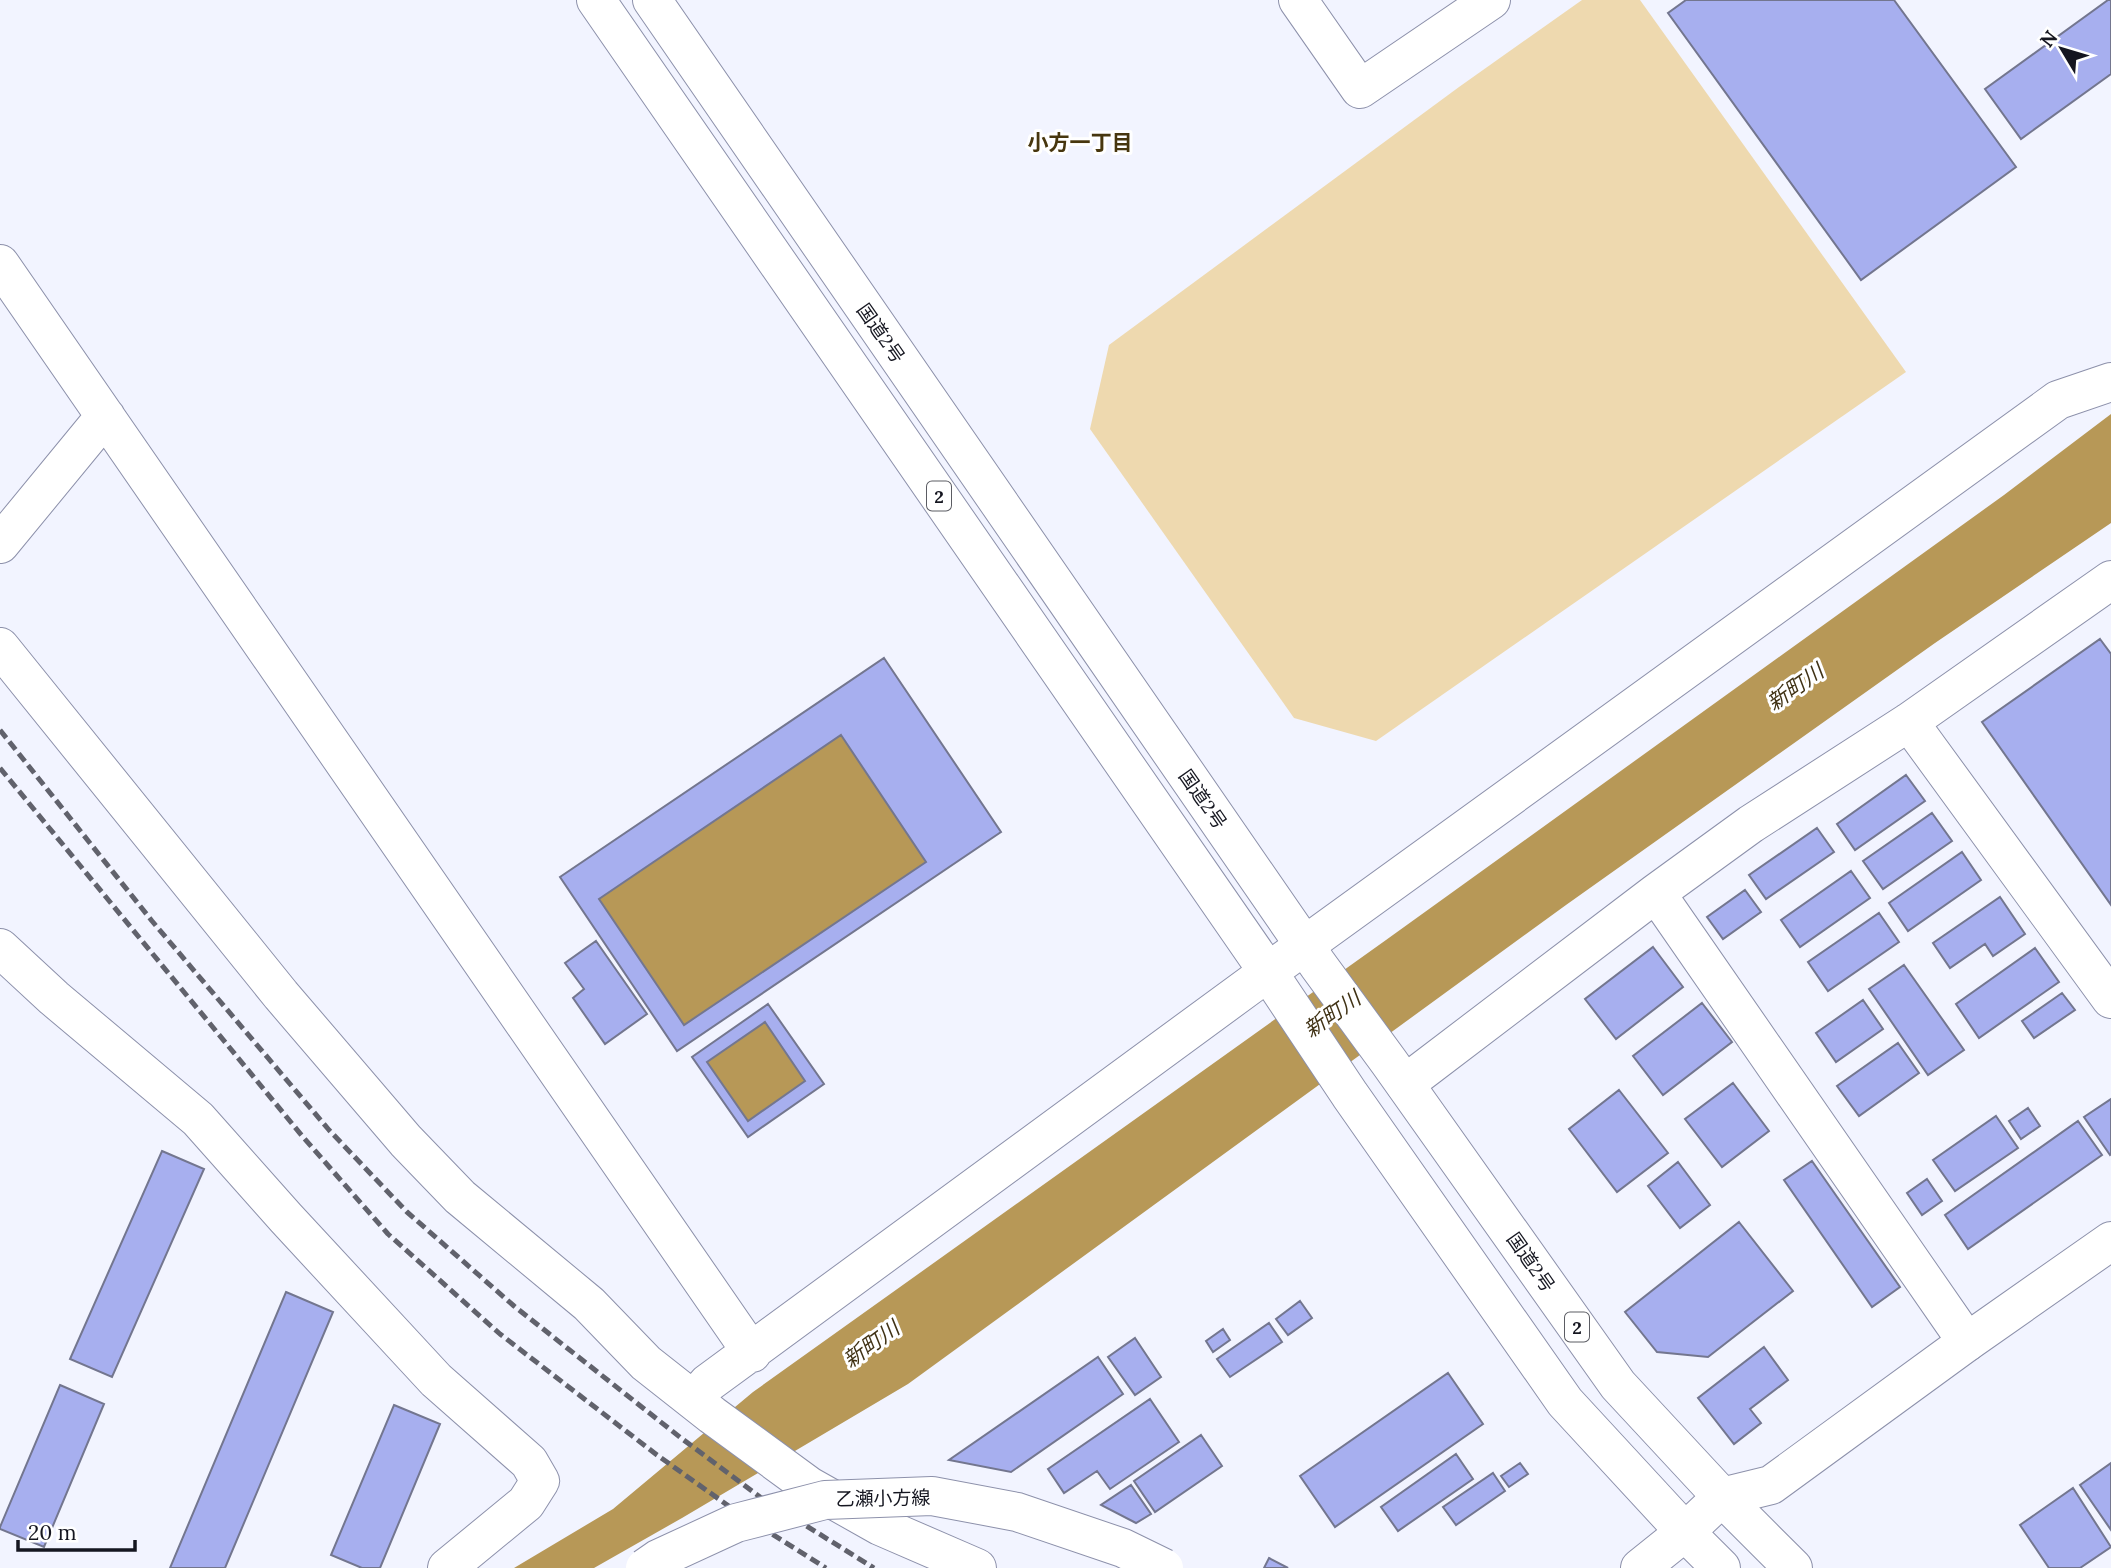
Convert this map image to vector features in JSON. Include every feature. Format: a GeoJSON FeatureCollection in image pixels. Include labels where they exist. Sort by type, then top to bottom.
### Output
{"type":"FeatureCollection","features":[{"type":"Feature","properties":{"kind":"main road","name":"2"},"geometry":{"type":"LineString","coordinates":[[596,0],[1275,982],[1350,1095],[1565,1402],[1721,1568]]}},
{"type":"Feature","properties":{"kind":"main road","name":"国道2号"},"geometry":{"type":"LineString","coordinates":[[652,0],[1311,955],[1618,1385],[1722,1497],[1793,1568]]}},
{"type":"Feature","properties":{"kind":"main road"},"geometry":{"type":"LineString","coordinates":[[1298,0],[1360,89],[1491,0]]}},
{"type":"Feature","properties":{"kind":"main road"},"geometry":{"type":"LineString","coordinates":[[0,264],[752,1353]]}},
{"type":"Feature","properties":{"kind":"main road"},"geometry":{"type":"LineString","coordinates":[[703,1407],[708,1383],[1275,982],[2057,400],[2111,382]]}},
{"type":"Feature","properties":{"kind":"main road"},"geometry":{"type":"LineString","coordinates":[[0,544],[106,417]]}},
{"type":"Feature","properties":{"kind":"main road"},"geometry":{"type":"LineString","coordinates":[[1397,1073],[1751,824],[1909,722],[2111,580]]}},
{"type":"Feature","properties":{"kind":"main road"},"geometry":{"type":"LineString","coordinates":[[0,647],[281,995],[406,1141],[460,1197],[589,1304],[646,1363],[809,1486],[880,1526],[977,1568]]}},
{"type":"Feature","properties":{"kind":"main road"},"geometry":{"type":"LineString","coordinates":[[1909,722],[2111,999]]}},
{"type":"Feature","properties":{"kind":"main road"},"geometry":{"type":"LineString","coordinates":[[1656,893],[1967,1342]]}},
{"type":"Feature","properties":{"kind":"main road"},"geometry":{"type":"LineString","coordinates":[[0,948],[54,998],[198,1119],[436,1380],[529,1462],[540,1481],[526,1503],[447,1568]]}},
{"type":"Feature","properties":{"kind":"main road"},"geometry":{"type":"LineString","coordinates":[[1640,1568],[1685,1532],[1722,1497],[1770,1485],[2111,1241]]}},
{"type":"Feature","properties":{"kind":"main road","name":"乙瀬小方線"},"geometry":{"type":"LineString","coordinates":[[645,1568],[658,1559],[736,1523],[825,1500],[932,1496],[1017,1512],[1123,1548],[1164,1568]]}},
{"type":"Feature","properties":{"kind":"shaded area"},"geometry":{"type":"Polygon","coordinates":[[[1582,0],[1640,0],[1906,372],[1376,741],[1294,718],[1090,429],[1109,345],[1459,87],[1582,0]]]}},
{"type":"Feature","properties":{"kind":"water","name":"新町川"},"geometry":{"type":"Polygon","coordinates":[[[2111,414],[2111,523],[1935,643],[1566,905],[908,1384],[594,1568],[514,1568],[613,1509],[753,1392],[2004,495],[2111,414]]]}},
{"type":"Feature","properties":{"kind":"water"},"geometry":{"type":"Polygon","coordinates":[[[841,735],[926,862],[684,1025],[599,899],[841,735]]]}},
{"type":"Feature","properties":{"kind":"water"},"geometry":{"type":"Polygon","coordinates":[[[765,1022],[805,1081],[748,1121],[707,1062],[765,1022]]]}},
{"type":"Feature","properties":{"kind":"building"},"geometry":{"type":"Polygon","coordinates":[[[1686,0],[1894,0],[2016,167],[1861,280],[1668,13],[1686,0]]]}},
{"type":"Feature","properties":{"kind":"building"},"geometry":{"type":"Polygon","coordinates":[[[2111,0],[2111,74],[2021,139],[1985,89],[2111,0]]]}},
{"type":"Feature","properties":{"kind":"building"},"geometry":{"type":"Polygon","coordinates":[[[2100,639],[2111,654],[2111,905],[1982,722],[2100,639]]]}},
{"type":"Feature","properties":{"kind":"building"},"geometry":{"type":"Polygon","coordinates":[[[884,658],[1001,832],[677,1051],[560,877],[884,658]],[[841,735],[599,899],[684,1025],[926,862],[841,735]]]}},
{"type":"Feature","properties":{"kind":"building"},"geometry":{"type":"Polygon","coordinates":[[[1906,775],[1925,801],[1855,850],[1837,824],[1906,775]]]}},
{"type":"Feature","properties":{"kind":"building"},"geometry":{"type":"Polygon","coordinates":[[[1932,813],[1952,841],[1883,889],[1863,861],[1932,813]]]}},
{"type":"Feature","properties":{"kind":"building"},"geometry":{"type":"Polygon","coordinates":[[[1817,828],[1834,852],[1766,899],[1749,875],[1817,828]]]}},
{"type":"Feature","properties":{"kind":"building"},"geometry":{"type":"Polygon","coordinates":[[[1962,852],[1981,880],[1908,931],[1889,903],[1962,852]]]}},
{"type":"Feature","properties":{"kind":"building"},"geometry":{"type":"Polygon","coordinates":[[[1851,871],[1870,898],[1800,947],[1781,920],[1851,871]]]}},
{"type":"Feature","properties":{"kind":"building"},"geometry":{"type":"Polygon","coordinates":[[[1745,890],[1761,912],[1723,939],[1707,917],[1745,890]]]}},
{"type":"Feature","properties":{"kind":"building"},"geometry":{"type":"Polygon","coordinates":[[[2000,897],[2025,934],[1993,956],[1985,944],[1950,968],[1933,943],[2000,897]]]}},
{"type":"Feature","properties":{"kind":"building"},"geometry":{"type":"Polygon","coordinates":[[[1879,913],[1899,942],[1828,991],[1808,962],[1879,913]]]}},
{"type":"Feature","properties":{"kind":"building"},"geometry":{"type":"Polygon","coordinates":[[[596,941],[647,1014],[605,1044],[573,998],[584,989],[565,963],[596,941]]]}},
{"type":"Feature","properties":{"kind":"building"},"geometry":{"type":"Polygon","coordinates":[[[1653,947],[1683,987],[1616,1039],[1585,999],[1653,947]]]}},
{"type":"Feature","properties":{"kind":"building"},"geometry":{"type":"Polygon","coordinates":[[[2035,948],[2059,982],[1979,1038],[1956,1004],[2035,948]]]}},
{"type":"Feature","properties":{"kind":"building"},"geometry":{"type":"Polygon","coordinates":[[[1904,965],[1964,1050],[1928,1075],[1869,989],[1904,965]]]}},
{"type":"Feature","properties":{"kind":"building"},"geometry":{"type":"Polygon","coordinates":[[[2062,993],[2075,1010],[2034,1038],[2022,1021],[2062,993]]]}},
{"type":"Feature","properties":{"kind":"building"},"geometry":{"type":"Polygon","coordinates":[[[1863,1000],[1883,1029],[1836,1062],[1816,1033],[1863,1000]]]}},
{"type":"Feature","properties":{"kind":"building"},"geometry":{"type":"Polygon","coordinates":[[[1702,1003],[1732,1042],[1663,1095],[1633,1056],[1702,1003]]]}},
{"type":"Feature","properties":{"kind":"building"},"geometry":{"type":"Polygon","coordinates":[[[768,1004],[824,1084],[748,1137],[692,1057],[768,1004]],[[765,1022],[707,1062],[748,1121],[805,1081],[765,1022]]]}},
{"type":"Feature","properties":{"kind":"building"},"geometry":{"type":"Polygon","coordinates":[[[1898,1043],[1919,1073],[1859,1116],[1837,1086],[1898,1043]]]}},
{"type":"Feature","properties":{"kind":"building"},"geometry":{"type":"Polygon","coordinates":[[[1733,1083],[1769,1131],[1722,1167],[1685,1119],[1733,1083]]]}},
{"type":"Feature","properties":{"kind":"building"},"geometry":{"type":"Polygon","coordinates":[[[1619,1090],[1668,1153],[1617,1192],[1569,1129],[1619,1090]]]}},
{"type":"Feature","properties":{"kind":"building"},"geometry":{"type":"Polygon","coordinates":[[[2111,1099],[2111,1154],[2110,1155],[2084,1117],[2111,1099]]]}},
{"type":"Feature","properties":{"kind":"building"},"geometry":{"type":"Polygon","coordinates":[[[2028,1108],[2040,1126],[2021,1139],[2009,1121],[2028,1108]]]}},
{"type":"Feature","properties":{"kind":"building"},"geometry":{"type":"Polygon","coordinates":[[[1996,1116],[2018,1148],[1955,1191],[1933,1160],[1996,1116]]]}},
{"type":"Feature","properties":{"kind":"building"},"geometry":{"type":"Polygon","coordinates":[[[2078,1121],[2102,1155],[1968,1249],[1945,1215],[2078,1121]]]}},
{"type":"Feature","properties":{"kind":"building"},"geometry":{"type":"Polygon","coordinates":[[[162,1151],[204,1169],[112,1377],[70,1359],[162,1151]]]}},
{"type":"Feature","properties":{"kind":"building"},"geometry":{"type":"Polygon","coordinates":[[[1812,1161],[1900,1287],[1872,1307],[1784,1180],[1812,1161]]]}},
{"type":"Feature","properties":{"kind":"building"},"geometry":{"type":"Polygon","coordinates":[[[1678,1162],[1710,1205],[1680,1228],[1648,1186],[1678,1162]]]}},
{"type":"Feature","properties":{"kind":"building"},"geometry":{"type":"Polygon","coordinates":[[[1927,1179],[1942,1201],[1922,1215],[1907,1193],[1927,1179]]]}},
{"type":"Feature","properties":{"kind":"building"},"geometry":{"type":"Polygon","coordinates":[[[1739,1222],[1793,1291],[1708,1357],[1657,1352],[1625,1312],[1739,1222]]]}},
{"type":"Feature","properties":{"kind":"building"},"geometry":{"type":"Polygon","coordinates":[[[286,1292],[333,1312],[225,1568],[170,1568],[286,1292]]]}},
{"type":"Feature","properties":{"kind":"building"},"geometry":{"type":"Polygon","coordinates":[[[1300,1301],[1312,1318],[1288,1335],[1276,1319],[1300,1301]]]}},
{"type":"Feature","properties":{"kind":"building"},"geometry":{"type":"Polygon","coordinates":[[[1269,1323],[1282,1342],[1230,1377],[1217,1359],[1269,1323]]]}},
{"type":"Feature","properties":{"kind":"building"},"geometry":{"type":"Polygon","coordinates":[[[1223,1329],[1230,1340],[1213,1352],[1206,1341],[1223,1329]]]}},
{"type":"Feature","properties":{"kind":"building"},"geometry":{"type":"Polygon","coordinates":[[[1135,1338],[1161,1377],[1135,1395],[1108,1357],[1135,1338]]]}},
{"type":"Feature","properties":{"kind":"building"},"geometry":{"type":"Polygon","coordinates":[[[1764,1347],[1788,1380],[1750,1409],[1761,1423],[1734,1444],[1698,1398],[1764,1347]]]}},
{"type":"Feature","properties":{"kind":"building"},"geometry":{"type":"Polygon","coordinates":[[[1098,1357],[1123,1394],[1011,1472],[949,1460],[1098,1357]]]}},
{"type":"Feature","properties":{"kind":"building"},"geometry":{"type":"Polygon","coordinates":[[[1448,1373],[1483,1424],[1335,1527],[1300,1476],[1448,1373]]]}},
{"type":"Feature","properties":{"kind":"building"},"geometry":{"type":"Polygon","coordinates":[[[60,1385],[104,1404],[44,1547],[0,1527],[60,1385]]]}},
{"type":"Feature","properties":{"kind":"building"},"geometry":{"type":"Polygon","coordinates":[[[1150,1399],[1179,1442],[1110,1489],[1097,1471],[1064,1493],[1048,1469],[1150,1399]]]}},
{"type":"Feature","properties":{"kind":"building"},"geometry":{"type":"Polygon","coordinates":[[[394,1405],[440,1424],[380,1568],[362,1568],[331,1555],[394,1405]]]}},
{"type":"Feature","properties":{"kind":"building"},"geometry":{"type":"Polygon","coordinates":[[[1201,1435],[1222,1466],[1155,1512],[1134,1481],[1201,1435]]]}},
{"type":"Feature","properties":{"kind":"building"},"geometry":{"type":"Polygon","coordinates":[[[1456,1454],[1473,1479],[1398,1531],[1381,1507],[1456,1454]]]}},
{"type":"Feature","properties":{"kind":"building"},"geometry":{"type":"Polygon","coordinates":[[[1520,1463],[1528,1474],[1509,1487],[1501,1476],[1520,1463]]]}},
{"type":"Feature","properties":{"kind":"building"},"geometry":{"type":"Polygon","coordinates":[[[2111,1463],[2111,1530],[2080,1485],[2111,1463]]]}},
{"type":"Feature","properties":{"kind":"building"},"geometry":{"type":"Polygon","coordinates":[[[1493,1473],[1505,1491],[1456,1525],[1443,1507],[1493,1473]]]}},
{"type":"Feature","properties":{"kind":"building"},"geometry":{"type":"Polygon","coordinates":[[[1131,1485],[1151,1514],[1136,1523],[1101,1505],[1131,1485]]]}},
{"type":"Feature","properties":{"kind":"building"},"geometry":{"type":"Polygon","coordinates":[[[2073,1488],[2111,1547],[2080,1568],[2049,1568],[2020,1525],[2073,1488]]]}},
{"type":"Feature","properties":{"kind":"building"},"geometry":{"type":"Polygon","coordinates":[[[1269,1558],[1288,1568],[1264,1568],[1269,1558]]]}},
{"type":"Feature","properties":{"kind":"railway"},"geometry":{"type":"LineString","coordinates":[[0,730],[152,921],[329,1130],[407,1212],[514,1306],[681,1438],[760,1497],[874,1568]]}},
{"type":"Feature","properties":{"kind":"railway"},"geometry":{"type":"LineString","coordinates":[[0,768],[303,1137],[388,1234],[500,1334],[657,1455],[737,1512],[826,1568]]}},
{"type":"Feature","properties":{"kind":"district","name":"小方一丁目"},"geometry":{"type":"Point","coordinates":[1080,142]}}]}
